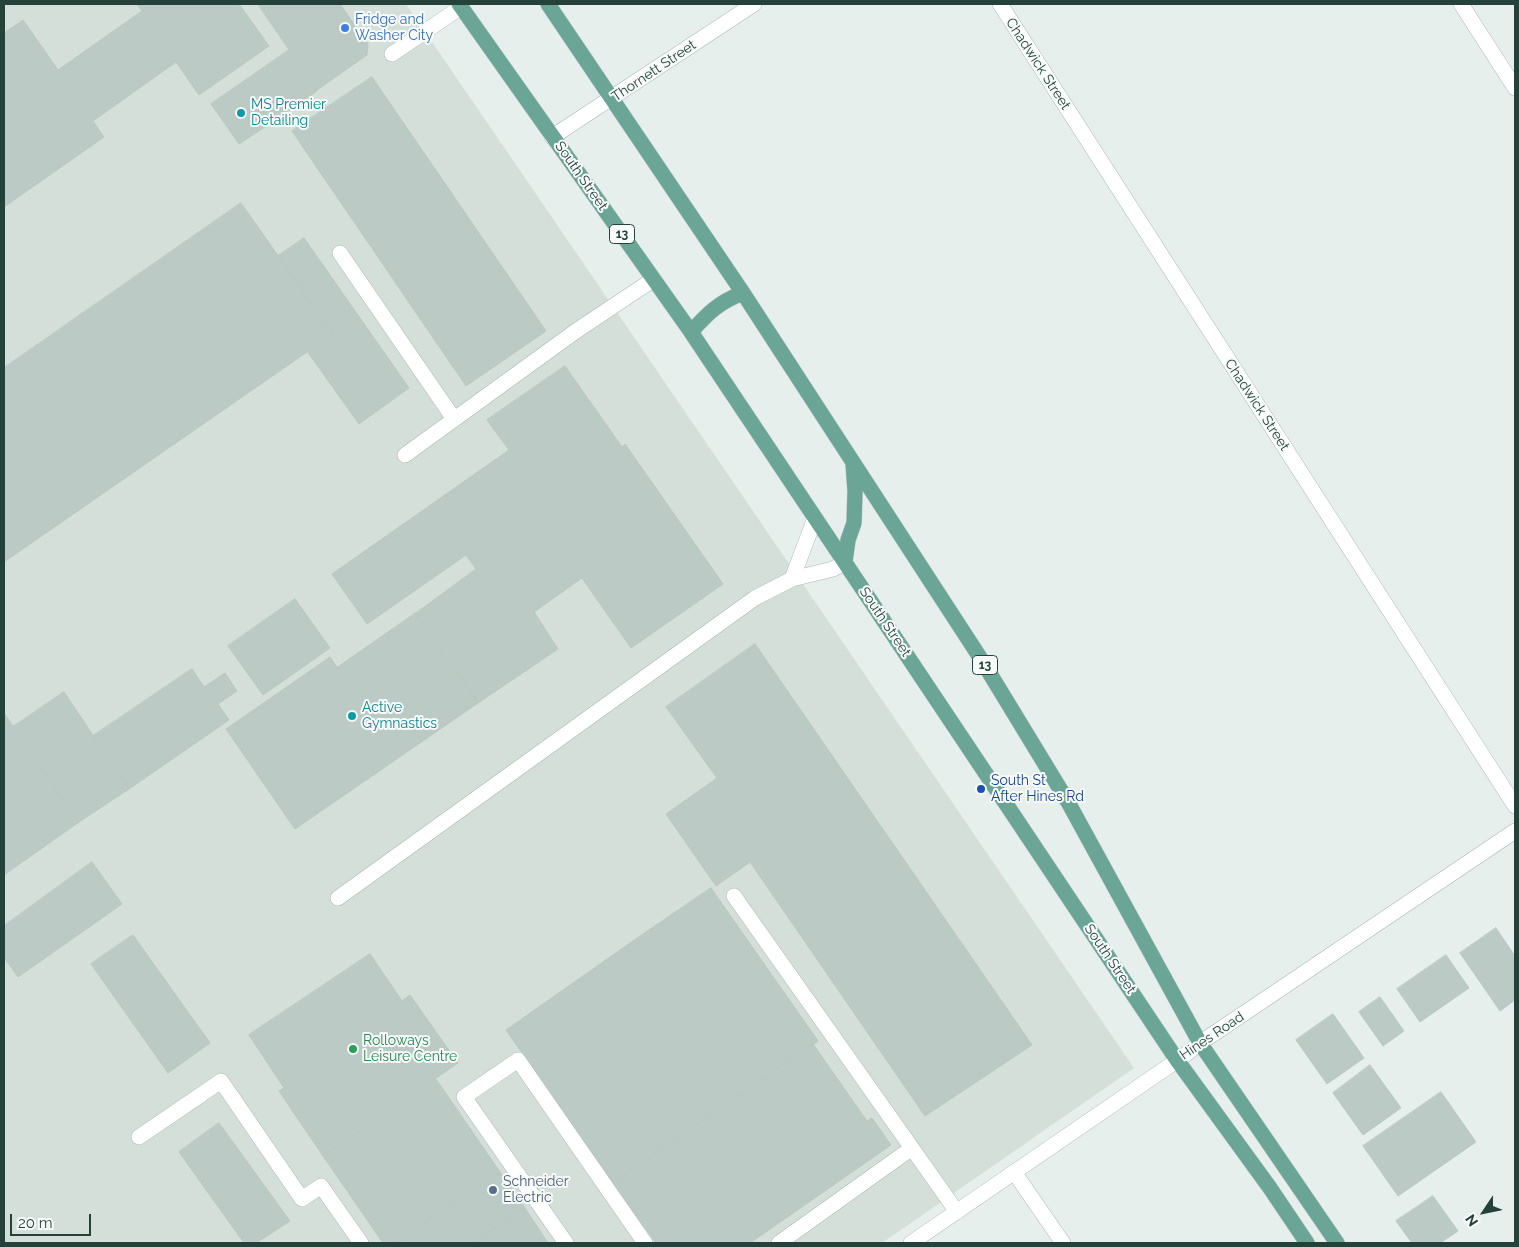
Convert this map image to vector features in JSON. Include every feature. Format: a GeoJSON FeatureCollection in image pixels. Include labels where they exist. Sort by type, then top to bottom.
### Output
{"type":"FeatureCollection","features":[{"type":"Feature","properties":{"kind":"main road","name":"13"},"geometry":{"type":"LineString","coordinates":[[548,4],[744,293],[981,659],[1068,802],[1200,1043],[1338,1243]]}},
{"type":"Feature","properties":{"kind":"main road","name":"South Street"},"geometry":{"type":"LineString","coordinates":[[460,5],[691,332],[1177,1060],[1270,1188],[1307,1243]]}},
{"type":"Feature","properties":{"kind":"main road"},"geometry":{"type":"LineString","coordinates":[[691,332],[712,310],[726,300],[744,293]]}},
{"type":"Feature","properties":{"kind":"main road"},"geometry":{"type":"LineString","coordinates":[[845,562],[848,540],[854,523],[855,491],[853,462]]}},
{"type":"Feature","properties":{"kind":"street","name":"Thornett Street"},"geometry":{"type":"LineString","coordinates":[[552,137],[754,4]]}},
{"type":"Feature","properties":{"kind":"street","name":"Chadwick Street"},"geometry":{"type":"LineString","coordinates":[[1000,4],[1515,806]]}},
{"type":"Feature","properties":{"kind":"street"},"geometry":{"type":"LineString","coordinates":[[1461,4],[1515,88]]}},
{"type":"Feature","properties":{"kind":"street"},"geometry":{"type":"LineString","coordinates":[[392,54],[460,5]]}},
{"type":"Feature","properties":{"kind":"street"},"geometry":{"type":"LineString","coordinates":[[340,253],[454,419]]}},
{"type":"Feature","properties":{"kind":"street"},"geometry":{"type":"LineString","coordinates":[[404,455],[576,331],[654,279]]}},
{"type":"Feature","properties":{"kind":"street"},"geometry":{"type":"LineString","coordinates":[[792,579],[815,518]]}},
{"type":"Feature","properties":{"kind":"street"},"geometry":{"type":"LineString","coordinates":[[338,898],[755,598],[792,579],[833,569],[845,562]]}},
{"type":"Feature","properties":{"kind":"street","name":"Hines Road"},"geometry":{"type":"LineString","coordinates":[[911,1243],[1200,1043],[1515,831]]}},
{"type":"Feature","properties":{"kind":"street"},"geometry":{"type":"LineString","coordinates":[[734,896],[957,1212]]}},
{"type":"Feature","properties":{"kind":"street"},"geometry":{"type":"LineString","coordinates":[[566,1243],[464,1097],[518,1060],[645,1243]]}},
{"type":"Feature","properties":{"kind":"street"},"geometry":{"type":"LineString","coordinates":[[139,1137],[221,1081],[302,1199],[322,1186],[361,1243]]}},
{"type":"Feature","properties":{"kind":"street"},"geometry":{"type":"LineString","coordinates":[[779,1243],[912,1148]]}},
{"type":"Feature","properties":{"kind":"street"},"geometry":{"type":"LineString","coordinates":[[1014,1172],[1063,1243]]}},
{"type":"Feature","properties":{"kind":"shaded area"},"geometry":{"type":"Polygon","coordinates":[[[4,4],[406,4],[1134,1068],[882,1243],[4,1243],[4,4]]]}},
{"type":"Feature","properties":{"kind":"building"},"geometry":{"type":"Polygon","coordinates":[[[137,4],[239,4],[269,46],[199,95],[176,62],[93,121],[104,137],[4,207],[4,33],[23,20],[58,70],[142,11],[137,4]]]}},
{"type":"Feature","properties":{"kind":"building"},"geometry":{"type":"Polygon","coordinates":[[[258,4],[340,4],[368,44],[367,55],[317,90],[258,4]]]}},
{"type":"Feature","properties":{"kind":"building"},"geometry":{"type":"Polygon","coordinates":[[[289,50],[317,91],[271,123],[243,82],[289,50]]]}},
{"type":"Feature","properties":{"kind":"building"},"geometry":{"type":"Polygon","coordinates":[[[372,77],[546,331],[466,386],[292,131],[372,77]]]}},
{"type":"Feature","properties":{"kind":"building","name":"MS Premier Detailing"},"geometry":{"type":"Polygon","coordinates":[[[243,82],[271,123],[239,144],[211,104],[243,82]]]}},
{"type":"Feature","properties":{"kind":"building"},"geometry":{"type":"Polygon","coordinates":[[[241,203],[333,334],[4,562],[4,368],[241,203]]]}},
{"type":"Feature","properties":{"kind":"building"},"geometry":{"type":"Polygon","coordinates":[[[304,238],[409,388],[359,424],[307,351],[333,334],[278,256],[304,238]]]}},
{"type":"Feature","properties":{"kind":"building"},"geometry":{"type":"Polygon","coordinates":[[[565,366],[622,447],[625,444],[723,584],[631,648],[582,578],[534,612],[558,649],[478,703],[416,613],[476,569],[466,555],[367,624],[332,574],[509,450],[487,420],[565,366]]]}},
{"type":"Feature","properties":{"kind":"building"},"geometry":{"type":"Polygon","coordinates":[[[295,599],[330,648],[263,695],[228,646],[295,599]]]}},
{"type":"Feature","properties":{"kind":"building","name":"Active Gymnastics"},"geometry":{"type":"Polygon","coordinates":[[[416,613],[478,703],[295,829],[226,729],[330,657],[337,667],[416,613]]]}},
{"type":"Feature","properties":{"kind":"building"},"geometry":{"type":"Polygon","coordinates":[[[755,644],[1032,1045],[925,1116],[750,862],[716,886],[666,814],[717,778],[666,707],[755,644]]]}},
{"type":"Feature","properties":{"kind":"building"},"geometry":{"type":"Polygon","coordinates":[[[192,669],[204,687],[225,673],[237,691],[218,704],[229,720],[129,789],[93,736],[192,669]]]}},
{"type":"Feature","properties":{"kind":"building"},"geometry":{"type":"Polygon","coordinates":[[[64,692],[129,789],[79,822],[13,727],[64,692]]]}},
{"type":"Feature","properties":{"kind":"building"},"geometry":{"type":"Polygon","coordinates":[[[4,713],[79,822],[4,875],[4,713]]]}},
{"type":"Feature","properties":{"kind":"building"},"geometry":{"type":"Polygon","coordinates":[[[92,862],[122,904],[18,977],[4,957],[4,926],[92,862]]]}},
{"type":"Feature","properties":{"kind":"building"},"geometry":{"type":"Polygon","coordinates":[[[711,888],[818,1041],[613,1183],[506,1030],[711,888]]]}},
{"type":"Feature","properties":{"kind":"building"},"geometry":{"type":"Polygon","coordinates":[[[1496,928],[1515,956],[1515,1000],[1500,1011],[1460,953],[1496,928]]]}},
{"type":"Feature","properties":{"kind":"building"},"geometry":{"type":"Polygon","coordinates":[[[133,935],[210,1043],[168,1073],[91,964],[133,935]]]}},
{"type":"Feature","properties":{"kind":"building","name":"Rolloways Leisure Centre"},"geometry":{"type":"Polygon","coordinates":[[[370,954],[402,1001],[410,995],[458,1063],[323,1156],[279,1091],[284,1088],[249,1035],[370,954]]]}},
{"type":"Feature","properties":{"kind":"building"},"geometry":{"type":"Polygon","coordinates":[[[1446,955],[1469,988],[1420,1022],[1397,989],[1446,955]]]}},
{"type":"Feature","properties":{"kind":"building"},"geometry":{"type":"Polygon","coordinates":[[[1380,997],[1404,1031],[1383,1046],[1359,1012],[1380,997]]]}},
{"type":"Feature","properties":{"kind":"building"},"geometry":{"type":"Polygon","coordinates":[[[1333,1014],[1364,1058],[1327,1084],[1296,1040],[1333,1014]]]}},
{"type":"Feature","properties":{"kind":"building"},"geometry":{"type":"Polygon","coordinates":[[[813,1044],[867,1121],[872,1118],[891,1145],[750,1243],[656,1243],[613,1183],[813,1044]]]}},
{"type":"Feature","properties":{"kind":"building"},"geometry":{"type":"Polygon","coordinates":[[[1370,1065],[1401,1108],[1363,1135],[1333,1093],[1370,1065]]]}},
{"type":"Feature","properties":{"kind":"building"},"geometry":{"type":"Polygon","coordinates":[[[436,1079],[500,1172],[396,1243],[383,1243],[323,1156],[436,1079]]]}},
{"type":"Feature","properties":{"kind":"building"},"geometry":{"type":"Polygon","coordinates":[[[1441,1092],[1476,1142],[1398,1196],[1363,1146],[1441,1092]]]}},
{"type":"Feature","properties":{"kind":"building"},"geometry":{"type":"Polygon","coordinates":[[[219,1123],[290,1221],[256,1243],[244,1243],[179,1152],[219,1123]]]}},
{"type":"Feature","properties":{"kind":"building","name":"Schneider Electric"},"geometry":{"type":"Polygon","coordinates":[[[500,1172],[525,1208],[474,1243],[396,1243],[500,1172]]]}},
{"type":"Feature","properties":{"kind":"building"},"geometry":{"type":"Polygon","coordinates":[[[1433,1196],[1458,1231],[1440,1243],[1412,1243],[1396,1221],[1433,1196]]]}},
{"type":"Feature","properties":{"kind":"building"},"geometry":{"type":"Polygon","coordinates":[[[525,1208],[548,1243],[474,1243],[525,1208]]]}},
{"type":"Feature","properties":{"kind":"place","name":"Fridge and Washer City"},"geometry":{"type":"Point","coordinates":[345,28]}},
{"type":"Feature","properties":{"kind":"place","name":"MS Premier Detailing"},"geometry":{"type":"Point","coordinates":[241,113]}},
{"type":"Feature","properties":{"kind":"place","name":"Active Gymnastics"},"geometry":{"type":"Point","coordinates":[352,716]}},
{"type":"Feature","properties":{"kind":"place","name":"South St After Hines Rd"},"geometry":{"type":"Point","coordinates":[981,789]}},
{"type":"Feature","properties":{"kind":"place","name":"Rolloways Leisure Centre"},"geometry":{"type":"Point","coordinates":[353,1049]}},
{"type":"Feature","properties":{"kind":"place","name":"Schneider Electric"},"geometry":{"type":"Point","coordinates":[493,1190]}}]}
